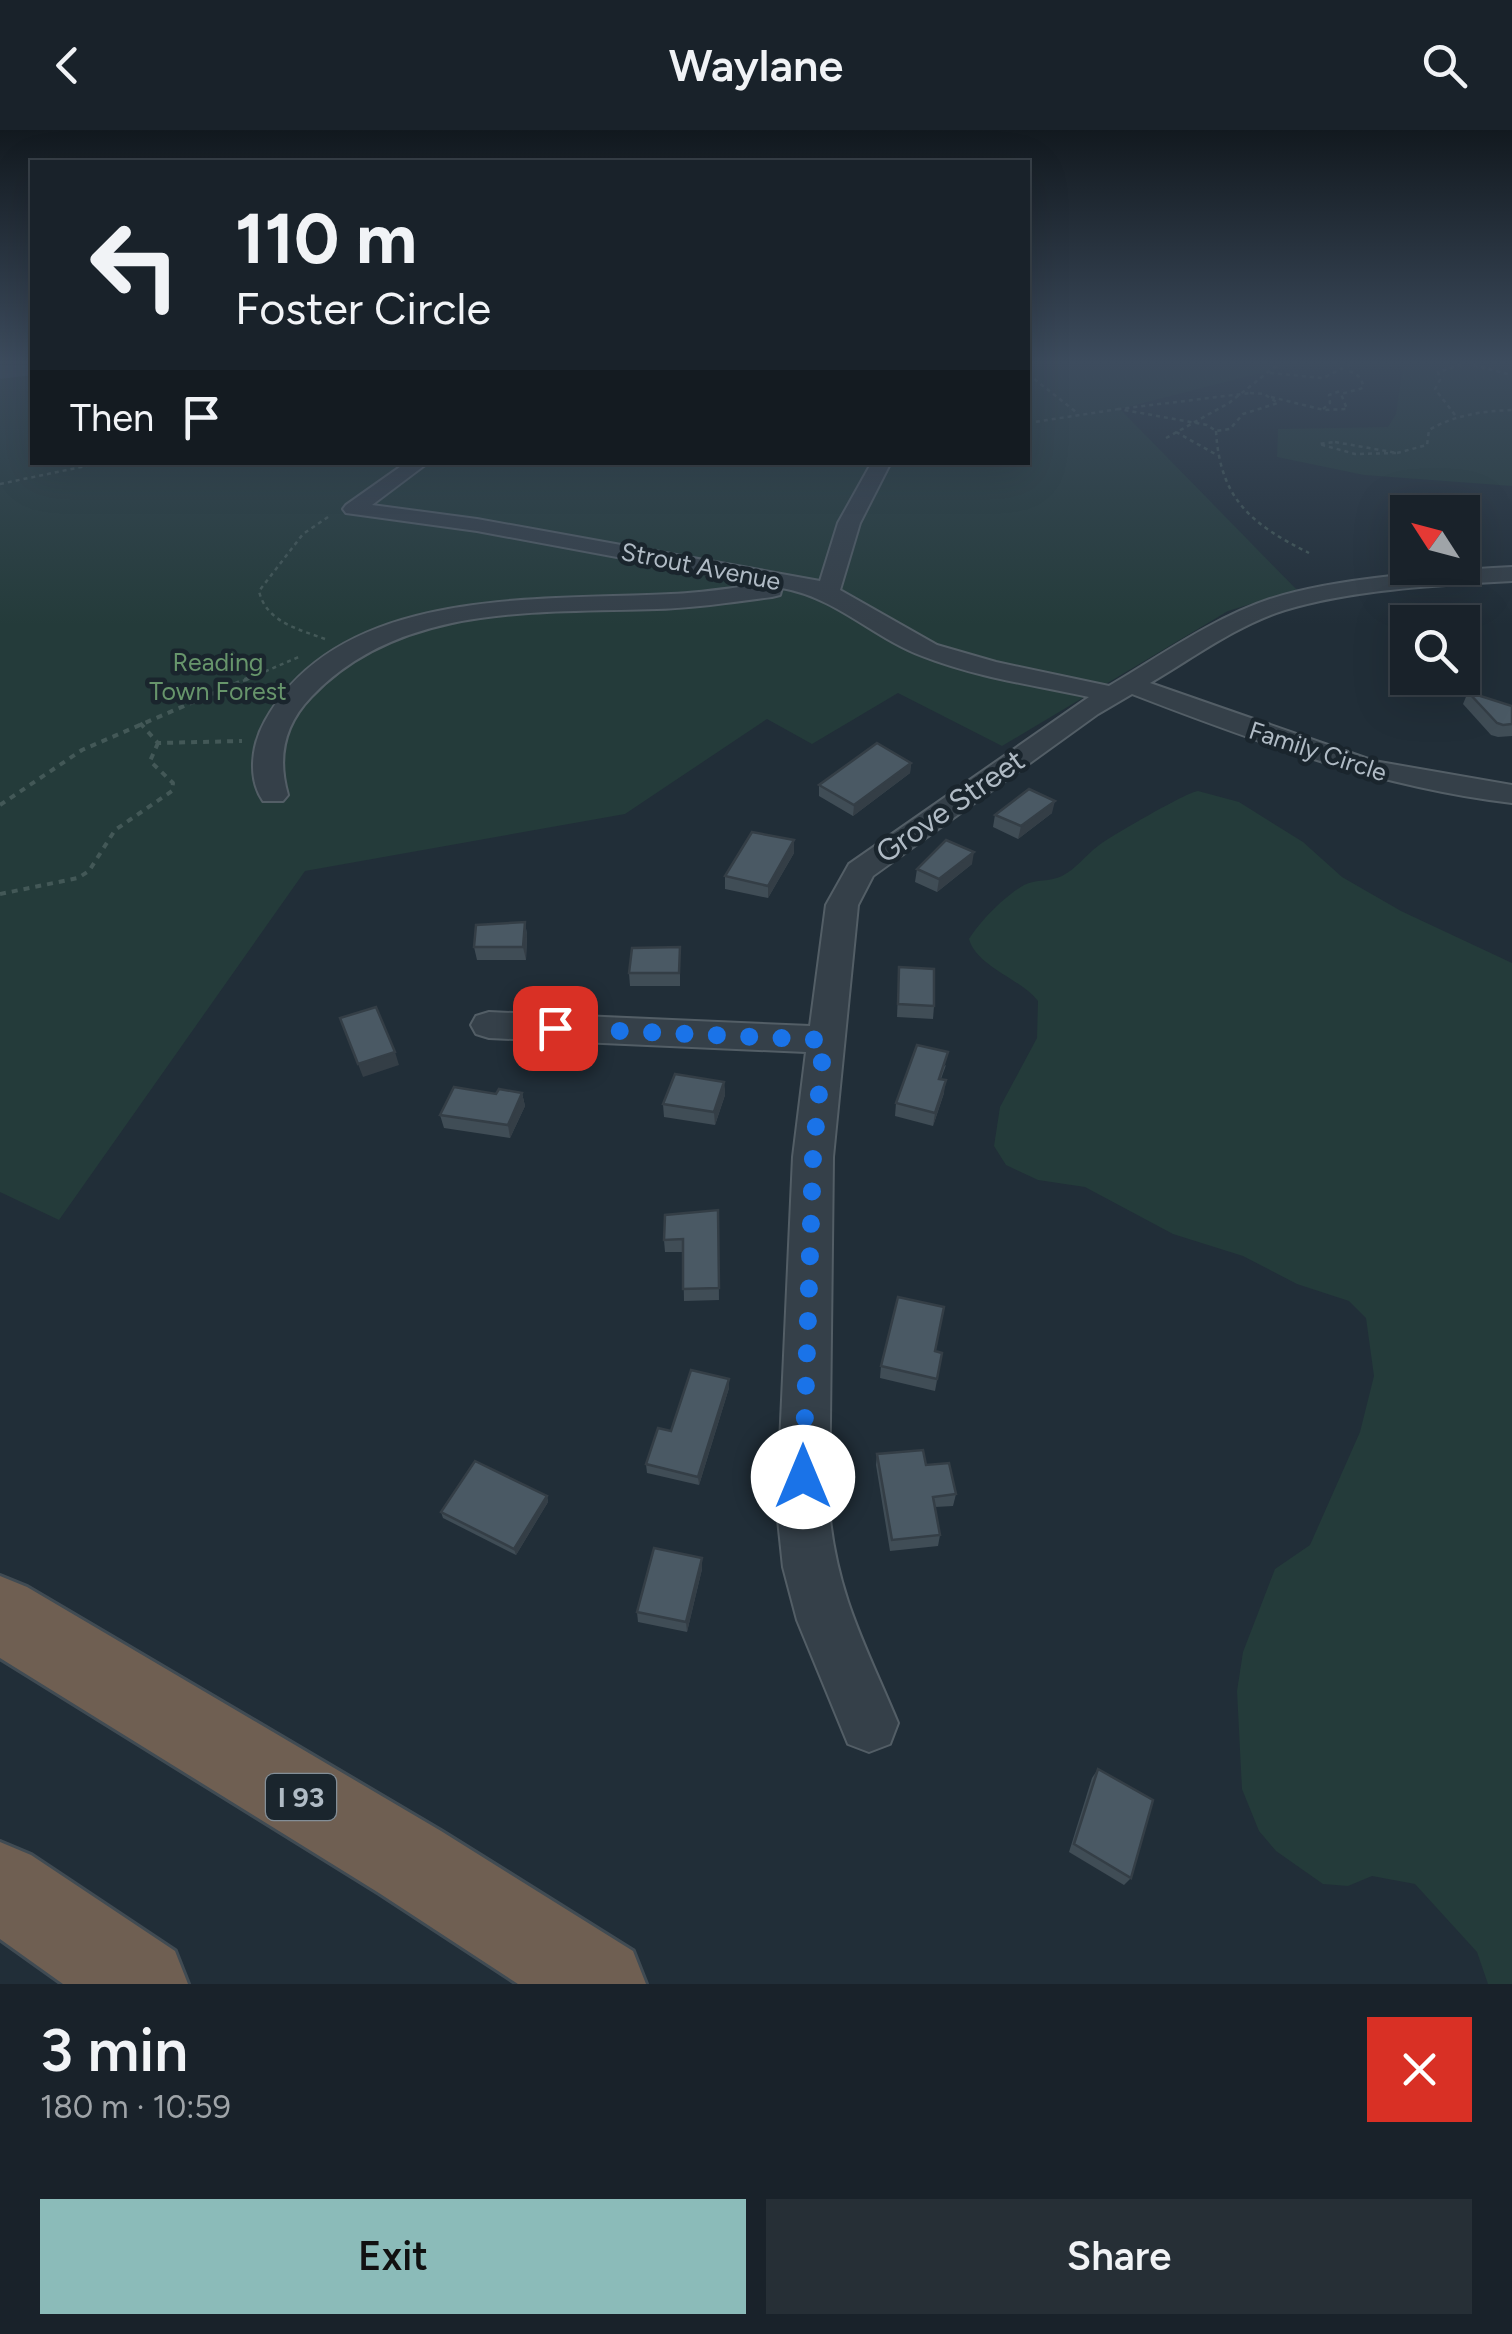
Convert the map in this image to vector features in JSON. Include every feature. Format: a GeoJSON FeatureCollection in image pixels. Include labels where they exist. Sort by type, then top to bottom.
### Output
{"type":"FeatureCollection","features":[{"type":"Feature","properties":{"kind":"highway","name":"I 93"},"geometry":{"type":"LineString","coordinates":[[0,1614],[410,1862],[600,1984]]}},
{"type":"Feature","properties":{"kind":"highway"},"geometry":{"type":"LineString","coordinates":[[0,1886],[142,1984]]}},
{"type":"Feature","properties":{"kind":"street"},"geometry":{"type":"LineString","coordinates":[[353,509],[416,465]]}},
{"type":"Feature","properties":{"kind":"street"},"geometry":{"type":"LineString","coordinates":[[273,794],[265,772],[270,740],[280,718],[313,678],[352,645],[498,606],[664,602],[816,588],[880,465]]}},
{"type":"Feature","properties":{"kind":"street","name":"Strout Avenue"},"geometry":{"type":"LineString","coordinates":[[353,509],[477,525],[816,588],[928,650],[991,669],[1120,689]]}},
{"type":"Feature","properties":{"kind":"street","name":"Grove Street"},"geometry":{"type":"LineString","coordinates":[[869,1723],[822,1624],[804,1545],[811,1194],[824,1040],[842,905],[860,871],[1120,689],[1228,626],[1279,604],[1427,579],[1512,574]]}},
{"type":"Feature","properties":{"kind":"street","name":"Family Circle"},"geometry":{"type":"LineString","coordinates":[[1120,689],[1341,763],[1448,788],[1512,794]]}},
{"type":"Feature","properties":{"kind":"street"},"geometry":{"type":"LineString","coordinates":[[489,1025],[824,1040]]}},
{"type":"Feature","properties":{"kind":"path"},"geometry":{"type":"LineString","coordinates":[[1211,452],[1217,455]]}},
{"type":"Feature","properties":{"kind":"path"},"geometry":{"type":"LineString","coordinates":[[1217,452],[1224,486],[1256,524],[1309,553]]}},
{"type":"Feature","properties":{"kind":"path"},"geometry":{"type":"LineString","coordinates":[[1339,452],[1404,452]]}},
{"type":"Feature","properties":{"kind":"path"},"geometry":{"type":"LineString","coordinates":[[1391,452],[1399,453]]}},
{"type":"Feature","properties":{"kind":"path"},"geometry":{"type":"LineString","coordinates":[[0,484],[91,465]]}},
{"type":"Feature","properties":{"kind":"path"},"geometry":{"type":"LineString","coordinates":[[352,645],[271,614],[263,608],[259,591],[303,534],[322,519],[353,509]]}},
{"type":"Feature","properties":{"kind":"path"},"geometry":{"type":"LineString","coordinates":[[0,805],[68,758],[140,724],[233,682],[352,645]]}},
{"type":"Feature","properties":{"kind":"path"},"geometry":{"type":"LineString","coordinates":[[140,724],[158,742],[270,740]]}},
{"type":"Feature","properties":{"kind":"path"},"geometry":{"type":"LineString","coordinates":[[0,894],[64,883],[88,871],[116,830],[172,791],[173,783],[150,760],[158,742]]}},
{"type":"Feature","properties":{"kind":"green space","name":"Reading Town Forest"},"geometry":{"type":"Polygon","coordinates":[[[0,452],[30,452],[30,465],[1030,465],[1030,452],[1162,452],[1297,590],[1228,611],[1002,746],[898,693],[812,744],[767,719],[625,814],[305,871],[59,1220],[0,1192],[0,452]]]}},
{"type":"Feature","properties":{"kind":"green space"},"geometry":{"type":"Polygon","coordinates":[[[1277,452],[1512,452],[1512,486],[1364,475],[1277,457],[1277,452]]]}},
{"type":"Feature","properties":{"kind":"green space"},"geometry":{"type":"Polygon","coordinates":[[[1198,791],[1239,802],[1303,842],[1342,877],[1401,911],[1512,963],[1512,1984],[1488,1984],[1477,1952],[1415,1884],[1372,1876],[1348,1886],[1323,1884],[1276,1851],[1259,1831],[1242,1789],[1237,1691],[1243,1652],[1275,1569],[1310,1545],[1360,1432],[1374,1376],[1366,1318],[1349,1301],[1297,1284],[1243,1256],[1173,1234],[1085,1187],[1038,1180],[1006,1165],[994,1146],[1000,1107],[1037,1038],[1038,1001],[981,957],[969,939],[994,909],[1017,890],[1028,883],[1062,876],[1106,841],[1198,791]]]}},
{"type":"Feature","properties":{"kind":"building"},"geometry":{"type":"Polygon","coordinates":[[[1471,695],[1512,706],[1512,724],[1497,723],[1471,695]]]}},
{"type":"Feature","properties":{"kind":"building"},"geometry":{"type":"Polygon","coordinates":[[[877,743],[911,763],[854,805],[819,785],[877,743]]]}},
{"type":"Feature","properties":{"kind":"building"},"geometry":{"type":"Polygon","coordinates":[[[1029,789],[1055,801],[1021,826],[995,815],[1029,789]]]}},
{"type":"Feature","properties":{"kind":"building"},"geometry":{"type":"Polygon","coordinates":[[[752,832],[794,840],[768,886],[725,876],[752,832]]]}},
{"type":"Feature","properties":{"kind":"building"},"geometry":{"type":"Polygon","coordinates":[[[946,840],[974,852],[939,879],[917,869],[946,840]]]}},
{"type":"Feature","properties":{"kind":"building"},"geometry":{"type":"Polygon","coordinates":[[[525,922],[523,947],[474,947],[476,925],[525,922]]]}},
{"type":"Feature","properties":{"kind":"building"},"geometry":{"type":"Polygon","coordinates":[[[680,947],[679,973],[629,973],[632,948],[680,947]]]}},
{"type":"Feature","properties":{"kind":"building"},"geometry":{"type":"Polygon","coordinates":[[[899,967],[934,969],[934,1006],[898,1004],[899,967]]]}},
{"type":"Feature","properties":{"kind":"building"},"geometry":{"type":"Polygon","coordinates":[[[376,1007],[395,1052],[358,1064],[340,1018],[376,1007]]]}},
{"type":"Feature","properties":{"kind":"building"},"geometry":{"type":"Polygon","coordinates":[[[917,1045],[948,1052],[939,1079],[946,1080],[935,1113],[896,1103],[917,1045]]]}},
{"type":"Feature","properties":{"kind":"building"},"geometry":{"type":"Polygon","coordinates":[[[675,1074],[724,1082],[714,1112],[663,1104],[675,1074]]]}},
{"type":"Feature","properties":{"kind":"building"},"geometry":{"type":"Polygon","coordinates":[[[454,1087],[496,1094],[499,1089],[522,1093],[508,1125],[440,1115],[454,1087]]]}},
{"type":"Feature","properties":{"kind":"building"},"geometry":{"type":"Polygon","coordinates":[[[718,1210],[719,1288],[683,1289],[683,1239],[664,1240],[665,1215],[718,1210]]]}},
{"type":"Feature","properties":{"kind":"building"},"geometry":{"type":"Polygon","coordinates":[[[898,1297],[944,1307],[935,1351],[942,1353],[937,1379],[881,1366],[898,1297]]]}},
{"type":"Feature","properties":{"kind":"building"},"geometry":{"type":"Polygon","coordinates":[[[691,1370],[729,1379],[698,1477],[646,1464],[658,1428],[671,1431],[691,1370]]]}},
{"type":"Feature","properties":{"kind":"building"},"geometry":{"type":"Polygon","coordinates":[[[923,1450],[926,1465],[949,1463],[956,1494],[933,1497],[940,1535],[892,1540],[877,1454],[923,1450]]]}},
{"type":"Feature","properties":{"kind":"building"},"geometry":{"type":"Polygon","coordinates":[[[475,1461],[547,1496],[514,1549],[441,1512],[475,1461]]]}},
{"type":"Feature","properties":{"kind":"building"},"geometry":{"type":"Polygon","coordinates":[[[654,1548],[702,1558],[686,1622],[637,1612],[654,1548]]]}},
{"type":"Feature","properties":{"kind":"building"},"geometry":{"type":"Polygon","coordinates":[[[1098,1769],[1153,1800],[1131,1878],[1074,1844],[1098,1769]]]}},
{"type":"Feature","properties":{"kind":"route"},"geometry":{"type":"LineString","coordinates":[[555,1028],[824,1040],[813,1157],[803,1477]]}}]}
